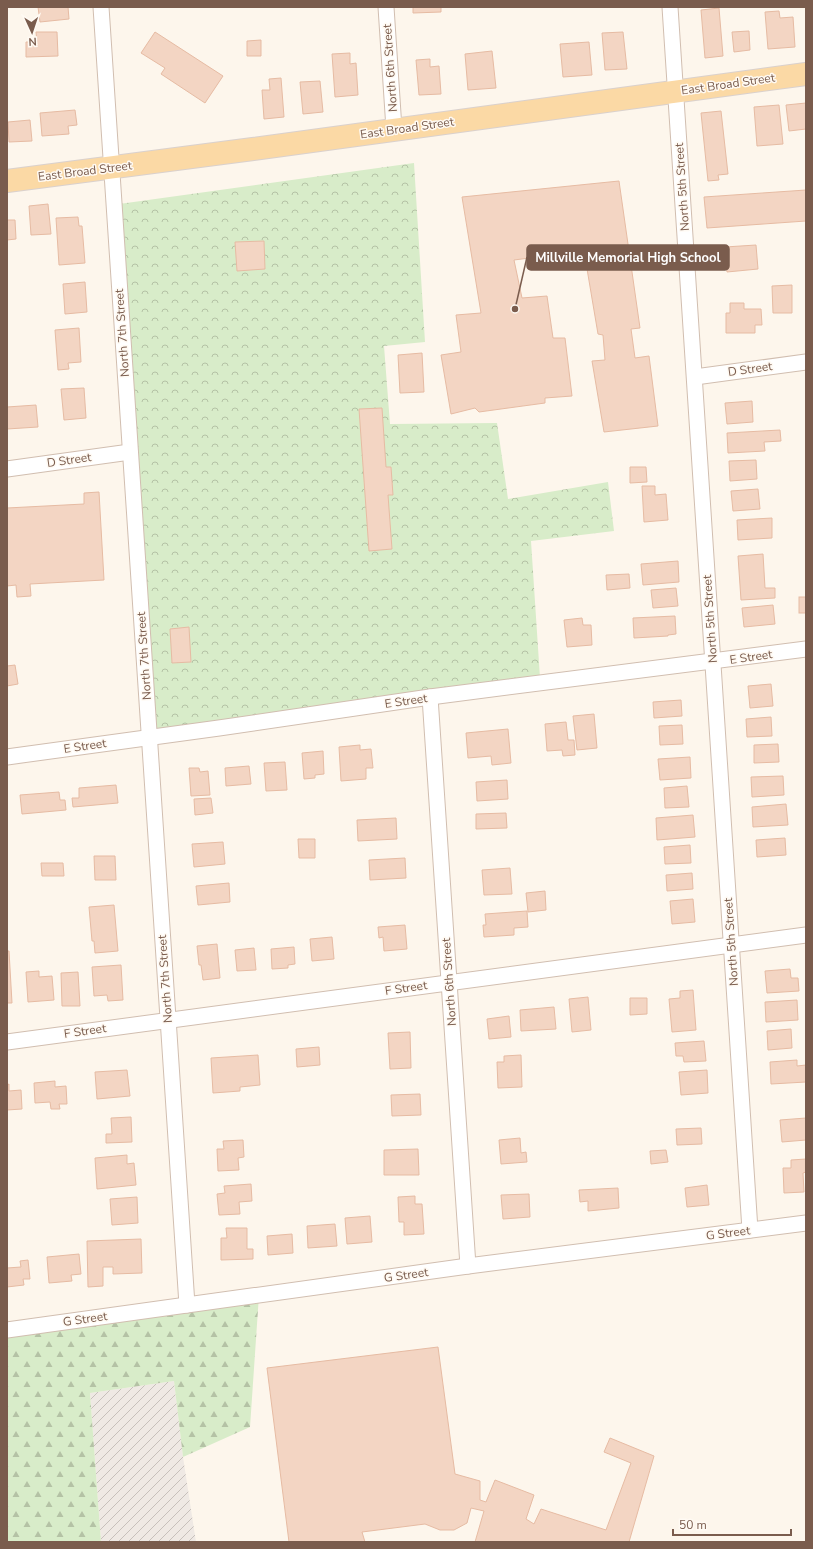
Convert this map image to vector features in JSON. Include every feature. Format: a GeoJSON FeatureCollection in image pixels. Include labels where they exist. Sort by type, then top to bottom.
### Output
{"type":"FeatureCollection","features":[{"type":"Feature","properties":{"kind":"main road","name":"East Broad Street"},"geometry":{"type":"LineString","coordinates":[[7,181],[806,74]]}},
{"type":"Feature","properties":{"kind":"street","name":"North 7th Street"},"geometry":{"type":"LineString","coordinates":[[101,7],[187,1305]]}},
{"type":"Feature","properties":{"kind":"street","name":"North 6th Street"},"geometry":{"type":"LineString","coordinates":[[386,7],[394,129]]}},
{"type":"Feature","properties":{"kind":"street","name":"North 5th Street"},"geometry":{"type":"LineString","coordinates":[[670,7],[750,1230]]}},
{"type":"Feature","properties":{"kind":"street","name":"D Street"},"geometry":{"type":"LineString","coordinates":[[695,377],[806,362]]}},
{"type":"Feature","properties":{"kind":"street","name":"D Street"},"geometry":{"type":"LineString","coordinates":[[7,468],[130,452]]}},
{"type":"Feature","properties":{"kind":"street","name":"E Street"},"geometry":{"type":"LineString","coordinates":[[7,757],[430,697],[806,649]]}},
{"type":"Feature","properties":{"kind":"street","name":"North 6th Street"},"geometry":{"type":"LineString","coordinates":[[430,697],[468,1266]]}},
{"type":"Feature","properties":{"kind":"street","name":"F Street"},"geometry":{"type":"LineString","coordinates":[[7,1042],[806,935]]}},
{"type":"Feature","properties":{"kind":"street","name":"G Street"},"geometry":{"type":"LineString","coordinates":[[7,1330],[468,1266],[806,1223]]}},
{"type":"Feature","properties":{"kind":"shaded area"},"geometry":{"type":"Polygon","coordinates":[[[174,1381],[183,1457],[196,1542],[101,1542],[90,1393],[174,1381]]]}},
{"type":"Feature","properties":{"kind":"green space"},"geometry":{"type":"Polygon","coordinates":[[[414,163],[425,342],[384,346],[390,424],[497,423],[508,499],[608,482],[614,531],[531,541],[540,678],[150,734],[112,205],[414,163]]]}},
{"type":"Feature","properties":{"kind":"green space"},"geometry":{"type":"Polygon","coordinates":[[[259,1295],[250,1427],[183,1457],[174,1381],[90,1393],[101,1542],[7,1542],[7,1329],[259,1295]]]}},
{"type":"Feature","properties":{"kind":"building"},"geometry":{"type":"Polygon","coordinates":[[[38,7],[68,7],[69,19],[40,22],[38,7]]]}},
{"type":"Feature","properties":{"kind":"building"},"geometry":{"type":"Polygon","coordinates":[[[413,7],[441,7],[441,12],[413,13],[413,7]]]}},
{"type":"Feature","properties":{"kind":"building"},"geometry":{"type":"Polygon","coordinates":[[[719,8],[723,56],[705,58],[701,10],[719,8]]]}},
{"type":"Feature","properties":{"kind":"building"},"geometry":{"type":"Polygon","coordinates":[[[779,11],[780,18],[793,17],[795,47],[768,49],[765,12],[779,11]]]}},
{"type":"Feature","properties":{"kind":"building"},"geometry":{"type":"Polygon","coordinates":[[[749,31],[750,50],[734,52],[732,32],[749,31]]]}},
{"type":"Feature","properties":{"kind":"building"},"geometry":{"type":"Polygon","coordinates":[[[36,32],[57,32],[58,56],[26,57],[26,42],[37,42],[36,32]]]}},
{"type":"Feature","properties":{"kind":"building"},"geometry":{"type":"Polygon","coordinates":[[[155,32],[223,76],[205,103],[161,74],[165,68],[141,53],[155,32]]]}},
{"type":"Feature","properties":{"kind":"building"},"geometry":{"type":"Polygon","coordinates":[[[623,32],[627,69],[605,70],[602,33],[623,32]]]}},
{"type":"Feature","properties":{"kind":"building"},"geometry":{"type":"Polygon","coordinates":[[[261,40],[261,56],[247,56],[247,41],[261,40]]]}},
{"type":"Feature","properties":{"kind":"building"},"geometry":{"type":"Polygon","coordinates":[[[589,42],[592,75],[563,77],[560,44],[589,42]]]}},
{"type":"Feature","properties":{"kind":"building"},"geometry":{"type":"Polygon","coordinates":[[[492,51],[496,88],[468,90],[465,54],[492,51]]]}},
{"type":"Feature","properties":{"kind":"building"},"geometry":{"type":"Polygon","coordinates":[[[350,53],[350,64],[356,63],[358,95],[335,97],[332,54],[350,53]]]}},
{"type":"Feature","properties":{"kind":"building"},"geometry":{"type":"Polygon","coordinates":[[[430,59],[430,67],[439,66],[441,94],[419,95],[416,60],[430,59]]]}},
{"type":"Feature","properties":{"kind":"building"},"geometry":{"type":"Polygon","coordinates":[[[281,78],[284,117],[264,119],[262,90],[270,90],[269,79],[281,78]]]}},
{"type":"Feature","properties":{"kind":"building"},"geometry":{"type":"Polygon","coordinates":[[[320,81],[323,112],[303,114],[300,82],[320,81]]]}},
{"type":"Feature","properties":{"kind":"building"},"geometry":{"type":"Polygon","coordinates":[[[806,103],[806,129],[789,131],[786,105],[806,103]]]}},
{"type":"Feature","properties":{"kind":"building"},"geometry":{"type":"Polygon","coordinates":[[[779,105],[783,144],[757,146],[754,107],[779,105]]]}},
{"type":"Feature","properties":{"kind":"building"},"geometry":{"type":"Polygon","coordinates":[[[75,110],[77,125],[68,126],[69,134],[42,136],[40,113],[75,110]]]}},
{"type":"Feature","properties":{"kind":"building"},"geometry":{"type":"Polygon","coordinates":[[[721,111],[728,174],[718,175],[719,180],[708,181],[701,113],[721,111]]]}},
{"type":"Feature","properties":{"kind":"building"},"geometry":{"type":"Polygon","coordinates":[[[30,120],[32,141],[9,142],[8,122],[30,120]]]}},
{"type":"Feature","properties":{"kind":"building"},"geometry":{"type":"Polygon","coordinates":[[[619,181],[640,328],[631,329],[635,358],[649,356],[658,426],[604,432],[592,361],[605,360],[603,335],[598,334],[584,251],[514,260],[522,298],[547,296],[553,338],[565,338],[572,396],[545,398],[545,403],[479,412],[475,408],[451,414],[441,355],[461,352],[456,315],[481,313],[462,197],[619,181]]]}},
{"type":"Feature","properties":{"kind":"building"},"geometry":{"type":"Polygon","coordinates":[[[806,190],[806,221],[707,228],[704,197],[806,190]]]}},
{"type":"Feature","properties":{"kind":"building"},"geometry":{"type":"Polygon","coordinates":[[[48,204],[51,234],[31,235],[29,206],[48,204]]]}},
{"type":"Feature","properties":{"kind":"building"},"geometry":{"type":"Polygon","coordinates":[[[78,217],[79,226],[82,226],[85,263],[59,265],[56,218],[78,217]]]}},
{"type":"Feature","properties":{"kind":"building"},"geometry":{"type":"Polygon","coordinates":[[[7,220],[15,220],[16,239],[7,240],[7,220]]]}},
{"type":"Feature","properties":{"kind":"building"},"geometry":{"type":"Polygon","coordinates":[[[264,241],[265,269],[237,271],[235,242],[264,241]]]}},
{"type":"Feature","properties":{"kind":"building"},"geometry":{"type":"Polygon","coordinates":[[[756,245],[758,269],[727,272],[725,247],[756,245]]]}},
{"type":"Feature","properties":{"kind":"building"},"geometry":{"type":"Polygon","coordinates":[[[85,282],[87,312],[65,314],[63,284],[85,282]]]}},
{"type":"Feature","properties":{"kind":"building"},"geometry":{"type":"Polygon","coordinates":[[[792,285],[792,313],[773,313],[772,286],[792,285]]]}},
{"type":"Feature","properties":{"kind":"building"},"geometry":{"type":"Polygon","coordinates":[[[730,303],[744,303],[744,309],[761,309],[762,325],[755,325],[755,333],[726,333],[726,313],[730,313],[730,303]]]}},
{"type":"Feature","properties":{"kind":"building"},"geometry":{"type":"Polygon","coordinates":[[[79,328],[81,362],[68,363],[69,369],[58,370],[55,330],[79,328]]]}},
{"type":"Feature","properties":{"kind":"building"},"geometry":{"type":"Polygon","coordinates":[[[422,353],[424,392],[400,393],[398,355],[422,353]]]}},
{"type":"Feature","properties":{"kind":"building"},"geometry":{"type":"Polygon","coordinates":[[[84,388],[86,418],[64,420],[61,389],[84,388]]]}},
{"type":"Feature","properties":{"kind":"building"},"geometry":{"type":"Polygon","coordinates":[[[752,401],[753,422],[727,424],[725,403],[752,401]]]}},
{"type":"Feature","properties":{"kind":"building"},"geometry":{"type":"Polygon","coordinates":[[[36,405],[38,427],[7,429],[7,407],[36,405]]]}},
{"type":"Feature","properties":{"kind":"building"},"geometry":{"type":"Polygon","coordinates":[[[382,408],[386,467],[391,467],[393,495],[388,495],[392,549],[369,551],[359,409],[382,408]]]}},
{"type":"Feature","properties":{"kind":"building"},"geometry":{"type":"Polygon","coordinates":[[[780,430],[781,441],[764,442],[765,451],[728,453],[727,433],[780,430]]]}},
{"type":"Feature","properties":{"kind":"building"},"geometry":{"type":"Polygon","coordinates":[[[756,460],[757,479],[730,481],[729,461],[756,460]]]}},
{"type":"Feature","properties":{"kind":"building"},"geometry":{"type":"Polygon","coordinates":[[[630,467],[646,467],[647,482],[630,483],[630,467]]]}},
{"type":"Feature","properties":{"kind":"building"},"geometry":{"type":"Polygon","coordinates":[[[642,486],[655,486],[655,495],[666,494],[668,520],[644,522],[642,486]]]}},
{"type":"Feature","properties":{"kind":"building"},"geometry":{"type":"Polygon","coordinates":[[[758,489],[760,509],[733,511],[731,491],[758,489]]]}},
{"type":"Feature","properties":{"kind":"building"},"geometry":{"type":"Polygon","coordinates":[[[99,492],[104,580],[30,584],[31,596],[17,597],[16,585],[7,586],[7,508],[84,504],[84,493],[99,492]]]}},
{"type":"Feature","properties":{"kind":"building"},"geometry":{"type":"Polygon","coordinates":[[[772,518],[772,538],[738,540],[737,520],[772,518]]]}},
{"type":"Feature","properties":{"kind":"building"},"geometry":{"type":"Polygon","coordinates":[[[763,554],[765,588],[775,588],[775,598],[741,600],[738,556],[763,554]]]}},
{"type":"Feature","properties":{"kind":"building"},"geometry":{"type":"Polygon","coordinates":[[[678,561],[679,582],[643,585],[641,564],[678,561]]]}},
{"type":"Feature","properties":{"kind":"building"},"geometry":{"type":"Polygon","coordinates":[[[629,574],[630,588],[607,590],[606,575],[629,574]]]}},
{"type":"Feature","properties":{"kind":"building"},"geometry":{"type":"Polygon","coordinates":[[[676,588],[678,606],[653,608],[651,590],[676,588]]]}},
{"type":"Feature","properties":{"kind":"building"},"geometry":{"type":"Polygon","coordinates":[[[799,597],[806,597],[806,613],[799,613],[799,597]]]}},
{"type":"Feature","properties":{"kind":"building"},"geometry":{"type":"Polygon","coordinates":[[[773,605],[775,624],[744,627],[742,608],[773,605]]]}},
{"type":"Feature","properties":{"kind":"building"},"geometry":{"type":"Polygon","coordinates":[[[675,616],[676,634],[668,636],[634,638],[633,618],[675,616]]]}},
{"type":"Feature","properties":{"kind":"building"},"geometry":{"type":"Polygon","coordinates":[[[582,618],[583,625],[591,625],[592,645],[567,647],[564,620],[582,618]]]}},
{"type":"Feature","properties":{"kind":"building"},"geometry":{"type":"Polygon","coordinates":[[[189,627],[191,662],[172,663],[170,629],[189,627]]]}},
{"type":"Feature","properties":{"kind":"building"},"geometry":{"type":"Polygon","coordinates":[[[15,665],[18,684],[7,686],[7,666],[15,665]]]}},
{"type":"Feature","properties":{"kind":"building"},"geometry":{"type":"Polygon","coordinates":[[[771,684],[773,706],[750,708],[748,686],[771,684]]]}},
{"type":"Feature","properties":{"kind":"building"},"geometry":{"type":"Polygon","coordinates":[[[681,700],[682,716],[654,718],[653,702],[681,700]]]}},
{"type":"Feature","properties":{"kind":"building"},"geometry":{"type":"Polygon","coordinates":[[[594,714],[597,748],[577,750],[573,716],[594,714]]]}},
{"type":"Feature","properties":{"kind":"building"},"geometry":{"type":"Polygon","coordinates":[[[771,717],[772,736],[747,737],[746,719],[771,717]]]}},
{"type":"Feature","properties":{"kind":"building"},"geometry":{"type":"Polygon","coordinates":[[[566,722],[568,740],[574,740],[575,755],[563,756],[562,750],[547,751],[545,724],[566,722]]]}},
{"type":"Feature","properties":{"kind":"building"},"geometry":{"type":"Polygon","coordinates":[[[682,725],[683,744],[660,745],[659,726],[682,725]]]}},
{"type":"Feature","properties":{"kind":"building"},"geometry":{"type":"Polygon","coordinates":[[[508,729],[511,763],[492,765],[491,756],[468,758],[466,733],[508,729]]]}},
{"type":"Feature","properties":{"kind":"building"},"geometry":{"type":"Polygon","coordinates":[[[778,744],[779,762],[754,763],[754,745],[778,744]]]}},
{"type":"Feature","properties":{"kind":"building"},"geometry":{"type":"Polygon","coordinates":[[[360,745],[360,750],[371,749],[373,768],[366,768],[366,779],[341,781],[339,747],[360,745]]]}},
{"type":"Feature","properties":{"kind":"building"},"geometry":{"type":"Polygon","coordinates":[[[323,751],[324,774],[315,775],[315,778],[304,779],[302,753],[323,751]]]}},
{"type":"Feature","properties":{"kind":"building"},"geometry":{"type":"Polygon","coordinates":[[[690,757],[691,778],[660,780],[658,759],[690,757]]]}},
{"type":"Feature","properties":{"kind":"building"},"geometry":{"type":"Polygon","coordinates":[[[285,762],[287,790],[266,791],[264,763],[285,762]]]}},
{"type":"Feature","properties":{"kind":"building"},"geometry":{"type":"Polygon","coordinates":[[[249,766],[251,784],[226,786],[225,768],[249,766]]]}},
{"type":"Feature","properties":{"kind":"building"},"geometry":{"type":"Polygon","coordinates":[[[189,768],[199,768],[200,772],[208,771],[210,795],[191,796],[189,768]]]}},
{"type":"Feature","properties":{"kind":"building"},"geometry":{"type":"Polygon","coordinates":[[[783,776],[784,795],[752,797],[751,777],[783,776]]]}},
{"type":"Feature","properties":{"kind":"building"},"geometry":{"type":"Polygon","coordinates":[[[507,780],[508,799],[477,801],[476,782],[507,780]]]}},
{"type":"Feature","properties":{"kind":"building"},"geometry":{"type":"Polygon","coordinates":[[[116,785],[118,803],[73,807],[72,798],[79,798],[79,788],[116,785]]]}},
{"type":"Feature","properties":{"kind":"building"},"geometry":{"type":"Polygon","coordinates":[[[687,786],[689,807],[665,808],[664,788],[687,786]]]}},
{"type":"Feature","properties":{"kind":"building"},"geometry":{"type":"Polygon","coordinates":[[[59,792],[60,800],[65,800],[66,810],[22,814],[20,795],[59,792]]]}},
{"type":"Feature","properties":{"kind":"building"},"geometry":{"type":"Polygon","coordinates":[[[211,798],[213,813],[195,815],[194,799],[211,798]]]}},
{"type":"Feature","properties":{"kind":"building"},"geometry":{"type":"Polygon","coordinates":[[[786,804],[788,825],[753,827],[752,807],[786,804]]]}},
{"type":"Feature","properties":{"kind":"building"},"geometry":{"type":"Polygon","coordinates":[[[506,813],[507,828],[476,829],[476,814],[506,813]]]}},
{"type":"Feature","properties":{"kind":"building"},"geometry":{"type":"Polygon","coordinates":[[[693,815],[695,837],[657,840],[656,818],[693,815]]]}},
{"type":"Feature","properties":{"kind":"building"},"geometry":{"type":"Polygon","coordinates":[[[396,818],[397,839],[358,841],[357,820],[396,818]]]}},
{"type":"Feature","properties":{"kind":"building"},"geometry":{"type":"Polygon","coordinates":[[[785,838],[786,855],[757,857],[756,840],[785,838]]]}},
{"type":"Feature","properties":{"kind":"building"},"geometry":{"type":"Polygon","coordinates":[[[298,839],[315,839],[315,858],[299,858],[298,839]]]}},
{"type":"Feature","properties":{"kind":"building"},"geometry":{"type":"Polygon","coordinates":[[[223,842],[225,864],[194,867],[192,844],[223,842]]]}},
{"type":"Feature","properties":{"kind":"building"},"geometry":{"type":"Polygon","coordinates":[[[690,845],[691,863],[665,864],[664,847],[690,845]]]}},
{"type":"Feature","properties":{"kind":"building"},"geometry":{"type":"Polygon","coordinates":[[[94,856],[115,856],[116,880],[95,880],[94,856]]]}},
{"type":"Feature","properties":{"kind":"building"},"geometry":{"type":"Polygon","coordinates":[[[405,858],[406,878],[370,880],[369,860],[405,858]]]}},
{"type":"Feature","properties":{"kind":"building"},"geometry":{"type":"Polygon","coordinates":[[[41,863],[63,863],[64,876],[42,876],[41,863]]]}},
{"type":"Feature","properties":{"kind":"building"},"geometry":{"type":"Polygon","coordinates":[[[510,868],[512,894],[484,895],[482,870],[510,868]]]}},
{"type":"Feature","properties":{"kind":"building"},"geometry":{"type":"Polygon","coordinates":[[[692,873],[693,889],[667,891],[666,875],[692,873]]]}},
{"type":"Feature","properties":{"kind":"building"},"geometry":{"type":"Polygon","coordinates":[[[229,883],[230,902],[198,905],[196,886],[229,883]]]}},
{"type":"Feature","properties":{"kind":"building"},"geometry":{"type":"Polygon","coordinates":[[[545,891],[546,910],[528,912],[526,893],[545,891]]]}},
{"type":"Feature","properties":{"kind":"building"},"geometry":{"type":"Polygon","coordinates":[[[693,899],[695,922],[672,924],[670,901],[693,899]]]}},
{"type":"Feature","properties":{"kind":"building"},"geometry":{"type":"Polygon","coordinates":[[[114,905],[118,951],[95,953],[94,941],[92,941],[89,907],[114,905]]]}},
{"type":"Feature","properties":{"kind":"building"},"geometry":{"type":"Polygon","coordinates":[[[527,911],[528,927],[514,928],[514,935],[484,937],[483,925],[486,925],[485,914],[527,911]]]}},
{"type":"Feature","properties":{"kind":"building"},"geometry":{"type":"Polygon","coordinates":[[[405,925],[407,949],[384,951],[383,937],[379,938],[378,927],[405,925]]]}},
{"type":"Feature","properties":{"kind":"building"},"geometry":{"type":"Polygon","coordinates":[[[332,937],[334,959],[312,961],[310,939],[332,937]]]}},
{"type":"Feature","properties":{"kind":"building"},"geometry":{"type":"Polygon","coordinates":[[[217,944],[220,978],[203,980],[201,965],[199,965],[197,946],[217,944]]]}},
{"type":"Feature","properties":{"kind":"building"},"geometry":{"type":"Polygon","coordinates":[[[294,947],[295,964],[288,965],[288,968],[272,969],[271,949],[294,947]]]}},
{"type":"Feature","properties":{"kind":"building"},"geometry":{"type":"Polygon","coordinates":[[[254,948],[256,970],[237,971],[235,950],[254,948]]]}},
{"type":"Feature","properties":{"kind":"building"},"geometry":{"type":"Polygon","coordinates":[[[7,951],[9,951],[12,1003],[7,1003],[7,951]]]}},
{"type":"Feature","properties":{"kind":"building"},"geometry":{"type":"Polygon","coordinates":[[[121,965],[123,1000],[108,1001],[107,995],[94,996],[92,967],[121,965]]]}},
{"type":"Feature","properties":{"kind":"building"},"geometry":{"type":"Polygon","coordinates":[[[790,969],[791,978],[798,978],[799,991],[767,993],[765,971],[790,969]]]}},
{"type":"Feature","properties":{"kind":"building"},"geometry":{"type":"Polygon","coordinates":[[[39,971],[39,977],[52,976],[54,1000],[28,1002],[26,972],[39,971]]]}},
{"type":"Feature","properties":{"kind":"building"},"geometry":{"type":"Polygon","coordinates":[[[78,972],[80,1006],[62,1006],[61,973],[78,972]]]}},
{"type":"Feature","properties":{"kind":"building"},"geometry":{"type":"Polygon","coordinates":[[[693,990],[696,1030],[672,1032],[669,999],[680,998],[680,991],[693,990]]]}},
{"type":"Feature","properties":{"kind":"building"},"geometry":{"type":"Polygon","coordinates":[[[588,997],[591,1030],[572,1032],[569,999],[588,997]]]}},
{"type":"Feature","properties":{"kind":"building"},"geometry":{"type":"Polygon","coordinates":[[[630,998],[647,998],[647,1014],[630,1015],[630,998]]]}},
{"type":"Feature","properties":{"kind":"building"},"geometry":{"type":"Polygon","coordinates":[[[797,1000],[798,1020],[766,1022],[765,1002],[797,1000]]]}},
{"type":"Feature","properties":{"kind":"building"},"geometry":{"type":"Polygon","coordinates":[[[554,1007],[556,1029],[521,1031],[520,1010],[554,1007]]]}},
{"type":"Feature","properties":{"kind":"building"},"geometry":{"type":"Polygon","coordinates":[[[509,1016],[511,1037],[489,1039],[487,1019],[509,1016]]]}},
{"type":"Feature","properties":{"kind":"building"},"geometry":{"type":"Polygon","coordinates":[[[791,1029],[792,1048],[768,1050],[767,1031],[791,1029]]]}},
{"type":"Feature","properties":{"kind":"building"},"geometry":{"type":"Polygon","coordinates":[[[410,1032],[411,1068],[390,1069],[388,1033],[410,1032]]]}},
{"type":"Feature","properties":{"kind":"building"},"geometry":{"type":"Polygon","coordinates":[[[704,1041],[706,1061],[684,1062],[683,1056],[676,1056],[675,1043],[704,1041]]]}},
{"type":"Feature","properties":{"kind":"building"},"geometry":{"type":"Polygon","coordinates":[[[319,1047],[320,1065],[297,1067],[296,1049],[319,1047]]]}},
{"type":"Feature","properties":{"kind":"building"},"geometry":{"type":"Polygon","coordinates":[[[258,1055],[260,1085],[240,1087],[240,1091],[213,1093],[211,1058],[258,1055]]]}},
{"type":"Feature","properties":{"kind":"building"},"geometry":{"type":"Polygon","coordinates":[[[521,1055],[522,1087],[498,1088],[497,1062],[504,1062],[504,1056],[521,1055]]]}},
{"type":"Feature","properties":{"kind":"building"},"geometry":{"type":"Polygon","coordinates":[[[797,1060],[797,1066],[806,1065],[806,1082],[771,1084],[770,1062],[797,1060]]]}},
{"type":"Feature","properties":{"kind":"building"},"geometry":{"type":"Polygon","coordinates":[[[127,1070],[130,1096],[97,1099],[95,1072],[127,1070]]]}},
{"type":"Feature","properties":{"kind":"building"},"geometry":{"type":"Polygon","coordinates":[[[707,1070],[708,1093],[681,1095],[679,1072],[707,1070]]]}},
{"type":"Feature","properties":{"kind":"building"},"geometry":{"type":"Polygon","coordinates":[[[55,1081],[55,1087],[66,1086],[67,1104],[59,1104],[60,1109],[51,1109],[50,1102],[35,1103],[34,1083],[55,1081]]]}},
{"type":"Feature","properties":{"kind":"building"},"geometry":{"type":"Polygon","coordinates":[[[9,1084],[9,1091],[21,1090],[22,1109],[7,1110],[7,1085],[9,1084]]]}},
{"type":"Feature","properties":{"kind":"building"},"geometry":{"type":"Polygon","coordinates":[[[420,1094],[421,1115],[392,1116],[391,1095],[420,1094]]]}},
{"type":"Feature","properties":{"kind":"building"},"geometry":{"type":"Polygon","coordinates":[[[131,1117],[132,1142],[106,1143],[106,1134],[112,1134],[111,1118],[131,1117]]]}},
{"type":"Feature","properties":{"kind":"building"},"geometry":{"type":"Polygon","coordinates":[[[806,1118],[806,1140],[782,1142],[780,1120],[806,1118]]]}},
{"type":"Feature","properties":{"kind":"building"},"geometry":{"type":"Polygon","coordinates":[[[701,1128],[702,1144],[677,1145],[676,1129],[701,1128]]]}},
{"type":"Feature","properties":{"kind":"building"},"geometry":{"type":"Polygon","coordinates":[[[520,1138],[521,1153],[526,1152],[527,1162],[501,1164],[499,1140],[520,1138]]]}},
{"type":"Feature","properties":{"kind":"building"},"geometry":{"type":"Polygon","coordinates":[[[243,1140],[244,1157],[238,1158],[239,1170],[218,1171],[217,1149],[224,1149],[223,1141],[243,1140]]]}},
{"type":"Feature","properties":{"kind":"building"},"geometry":{"type":"Polygon","coordinates":[[[418,1149],[419,1175],[384,1175],[384,1150],[418,1149]]]}},
{"type":"Feature","properties":{"kind":"building"},"geometry":{"type":"Polygon","coordinates":[[[666,1150],[668,1162],[651,1164],[650,1151],[666,1150]]]}},
{"type":"Feature","properties":{"kind":"building"},"geometry":{"type":"Polygon","coordinates":[[[127,1155],[127,1164],[134,1163],[136,1185],[97,1189],[95,1158],[127,1155]]]}},
{"type":"Feature","properties":{"kind":"building"},"geometry":{"type":"Polygon","coordinates":[[[806,1159],[806,1172],[803,1173],[804,1192],[784,1193],[783,1168],[791,1168],[791,1160],[806,1159]]]}},
{"type":"Feature","properties":{"kind":"building"},"geometry":{"type":"Polygon","coordinates":[[[251,1184],[252,1201],[239,1202],[240,1214],[219,1215],[217,1194],[225,1193],[224,1186],[251,1184]]]}},
{"type":"Feature","properties":{"kind":"building"},"geometry":{"type":"Polygon","coordinates":[[[707,1185],[709,1205],[687,1207],[685,1188],[707,1185]]]}},
{"type":"Feature","properties":{"kind":"building"},"geometry":{"type":"Polygon","coordinates":[[[618,1188],[619,1208],[588,1211],[588,1201],[580,1202],[579,1190],[618,1188]]]}},
{"type":"Feature","properties":{"kind":"building"},"geometry":{"type":"Polygon","coordinates":[[[529,1194],[530,1217],[503,1219],[501,1195],[529,1194]]]}},
{"type":"Feature","properties":{"kind":"building"},"geometry":{"type":"Polygon","coordinates":[[[415,1196],[415,1204],[422,1204],[424,1234],[404,1235],[404,1222],[399,1222],[398,1197],[415,1196]]]}},
{"type":"Feature","properties":{"kind":"building"},"geometry":{"type":"Polygon","coordinates":[[[137,1197],[138,1223],[112,1225],[110,1199],[137,1197]]]}},
{"type":"Feature","properties":{"kind":"building"},"geometry":{"type":"Polygon","coordinates":[[[370,1216],[372,1242],[347,1244],[345,1218],[370,1216]]]}},
{"type":"Feature","properties":{"kind":"building"},"geometry":{"type":"Polygon","coordinates":[[[335,1224],[337,1246],[308,1248],[307,1226],[335,1224]]]}},
{"type":"Feature","properties":{"kind":"building"},"geometry":{"type":"Polygon","coordinates":[[[226,1228],[247,1228],[247,1249],[253,1249],[253,1259],[221,1260],[221,1238],[227,1238],[226,1228]]]}},
{"type":"Feature","properties":{"kind":"building"},"geometry":{"type":"Polygon","coordinates":[[[292,1234],[293,1253],[268,1255],[267,1236],[292,1234]]]}},
{"type":"Feature","properties":{"kind":"building"},"geometry":{"type":"Polygon","coordinates":[[[141,1239],[142,1273],[113,1274],[113,1267],[103,1267],[103,1286],[88,1287],[87,1241],[141,1239]]]}},
{"type":"Feature","properties":{"kind":"building"},"geometry":{"type":"Polygon","coordinates":[[[79,1254],[81,1274],[71,1275],[72,1281],[49,1283],[47,1257],[79,1254]]]}},
{"type":"Feature","properties":{"kind":"building"},"geometry":{"type":"Polygon","coordinates":[[[28,1260],[30,1279],[23,1279],[24,1285],[7,1287],[7,1268],[21,1267],[20,1261],[28,1260]]]}},
{"type":"Feature","properties":{"kind":"building"},"geometry":{"type":"Polygon","coordinates":[[[438,1347],[455,1474],[480,1481],[480,1500],[486,1502],[495,1480],[534,1495],[526,1519],[534,1524],[541,1509],[606,1530],[631,1463],[604,1452],[610,1438],[654,1456],[629,1542],[475,1542],[484,1511],[471,1508],[467,1523],[454,1530],[440,1530],[425,1524],[362,1532],[365,1542],[289,1542],[267,1368],[438,1347]]]}},
{"type":"Feature","properties":{"kind":"place","name":"Millville Memorial High School"},"geometry":{"type":"Point","coordinates":[515,309]}}]}
